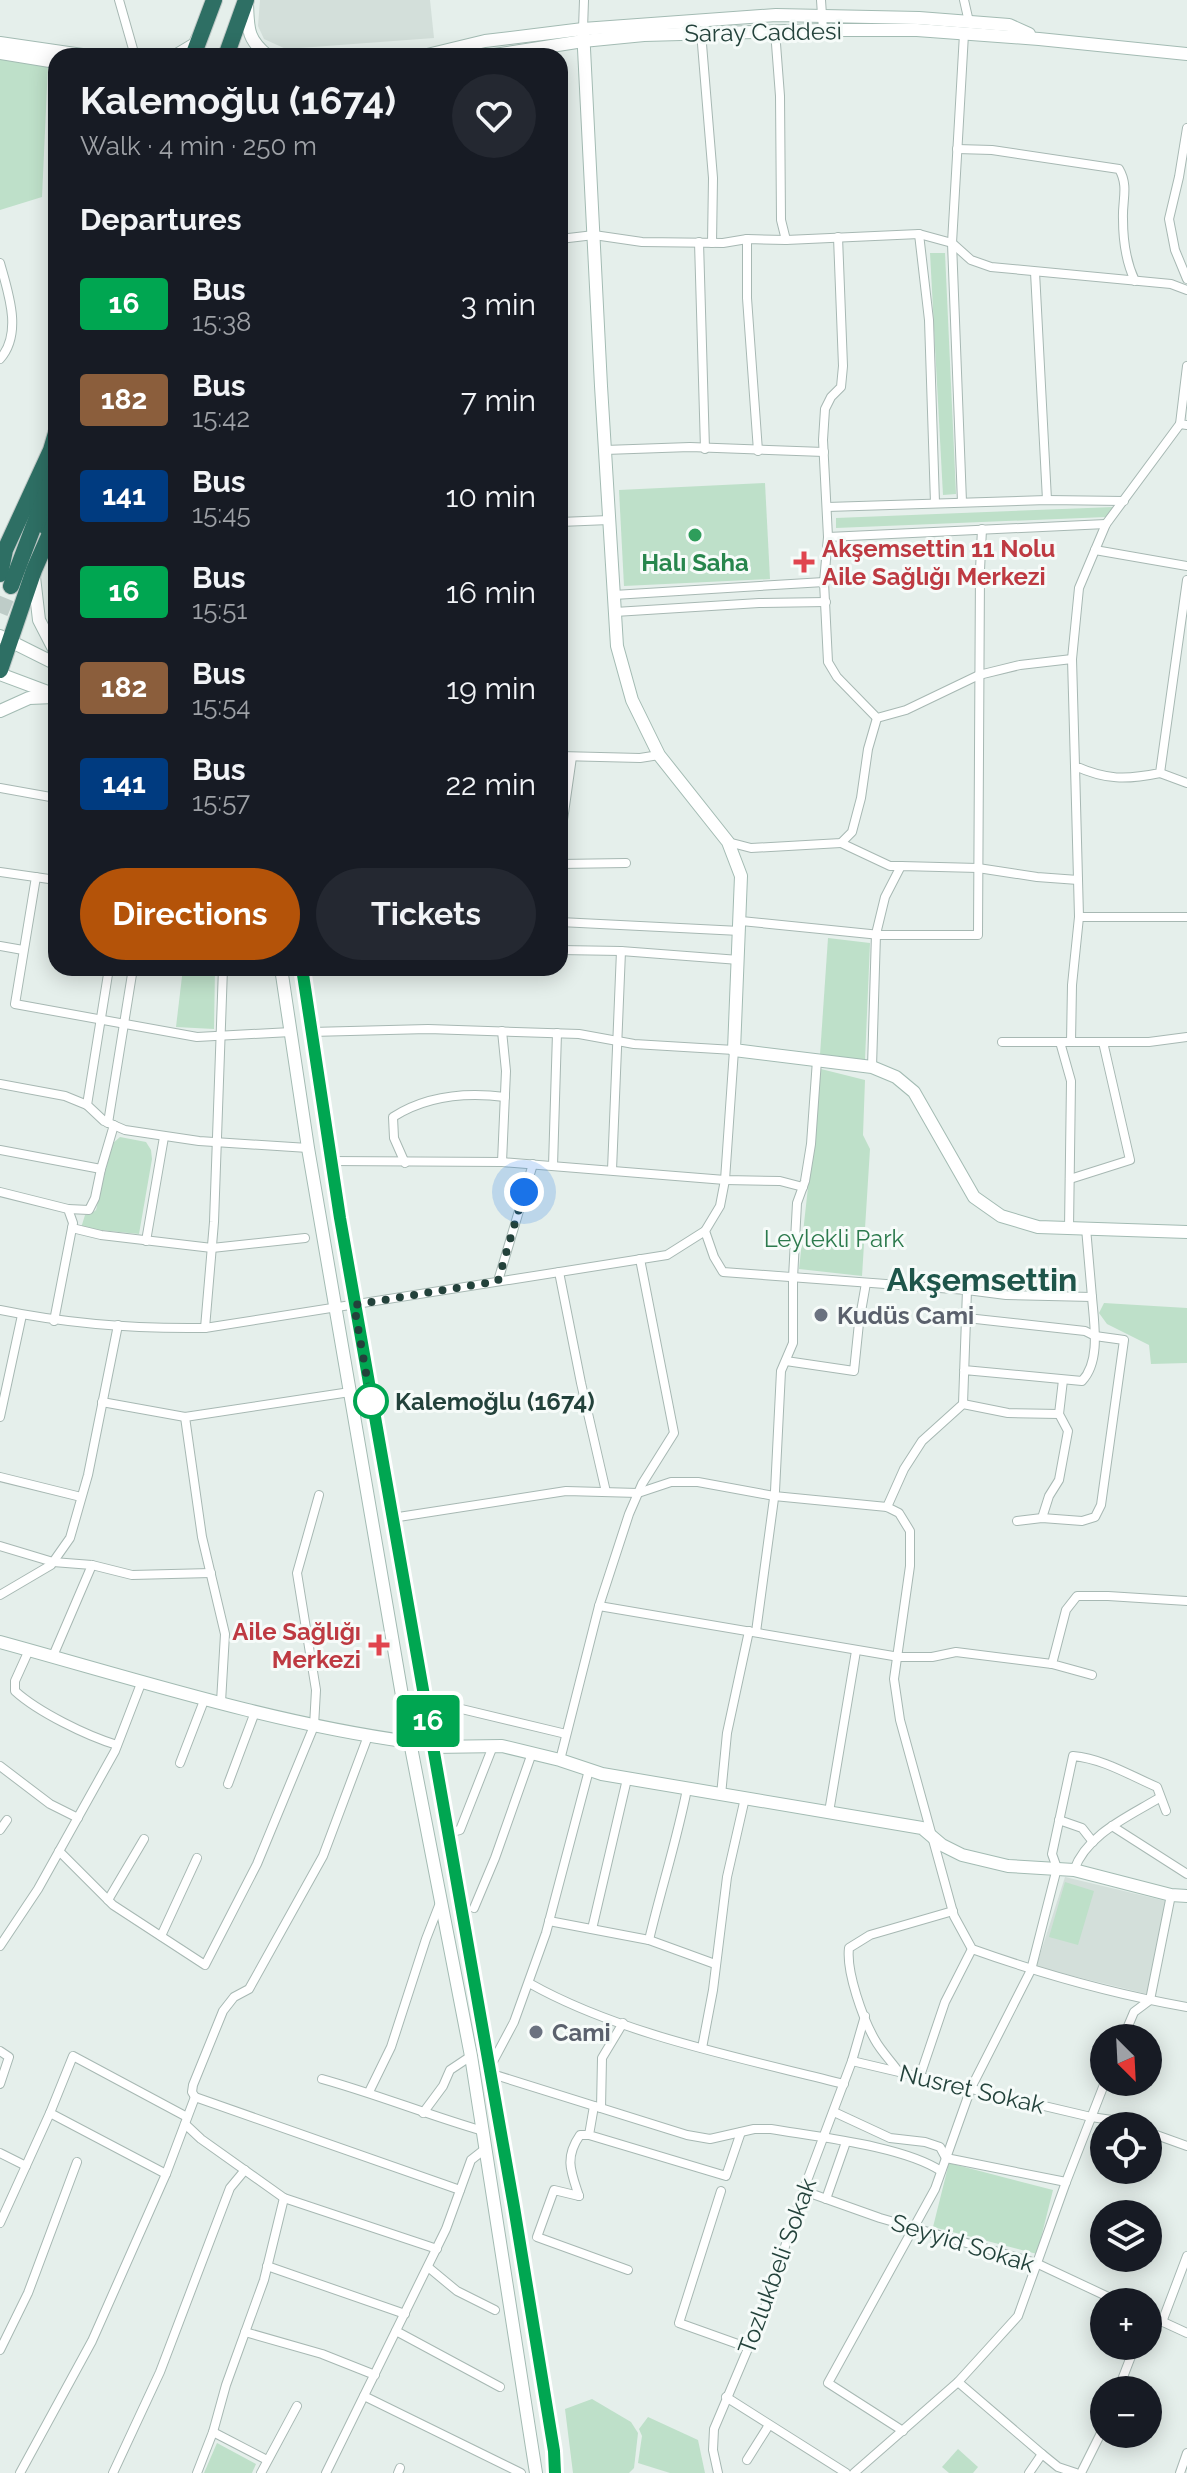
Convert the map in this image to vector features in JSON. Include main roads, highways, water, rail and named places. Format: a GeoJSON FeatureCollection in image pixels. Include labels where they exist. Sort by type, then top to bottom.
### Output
{"type":"FeatureCollection","features":[{"type":"Feature","properties":{"kind":"highway"},"geometry":{"type":"LineString","coordinates":[[196,48],[214,0]]}},
{"type":"Feature","properties":{"kind":"highway"},"geometry":{"type":"LineString","coordinates":[[229,48],[247,0]]}},
{"type":"Feature","properties":{"kind":"highway"},"geometry":{"type":"LineString","coordinates":[[11,582],[2,553],[48,456]]}},
{"type":"Feature","properties":{"kind":"highway"},"geometry":{"type":"LineString","coordinates":[[11,582],[48,487]]}},
{"type":"Feature","properties":{"kind":"highway"},"geometry":{"type":"LineString","coordinates":[[11,582],[48,515]]}},
{"type":"Feature","properties":{"kind":"highway"},"geometry":{"type":"LineString","coordinates":[[0,672],[5,639],[48,538]]}},
{"type":"Feature","properties":{"kind":"tunnel"},"geometry":{"type":"LineString","coordinates":[[0,613],[11,586]]}},
{"type":"Feature","properties":{"kind":"place","name":"Halı Saha"},"geometry":{"type":"Point","coordinates":[695,535]}},
{"type":"Feature","properties":{"kind":"place","name":"Akşemsettin 11 Nolu Aile Sağlığı Merkezi"},"geometry":{"type":"Point","coordinates":[804,562]}},
{"type":"Feature","properties":{"kind":"place","name":"Kudüs Cami"},"geometry":{"type":"Point","coordinates":[821,1315]}},
{"type":"Feature","properties":{"kind":"place","name":"Kalemoğlu (1674)"},"geometry":{"type":"Point","coordinates":[371,1401]}},
{"type":"Feature","properties":{"kind":"place","name":"Aile Sağlığı Merkezi"},"geometry":{"type":"Point","coordinates":[379,1645]}},
{"type":"Feature","properties":{"kind":"place","name":"Cami"},"geometry":{"type":"Point","coordinates":[536,2032]}},
{"type":"Feature","properties":{"kind":"district","name":"Akşemsettin"},"geometry":{"type":"Point","coordinates":[982,1279]}},
{"type":"Feature","properties":{"kind":"park label","name":"Leylekli Park"},"geometry":{"type":"Point","coordinates":[834,1238]}}]}
